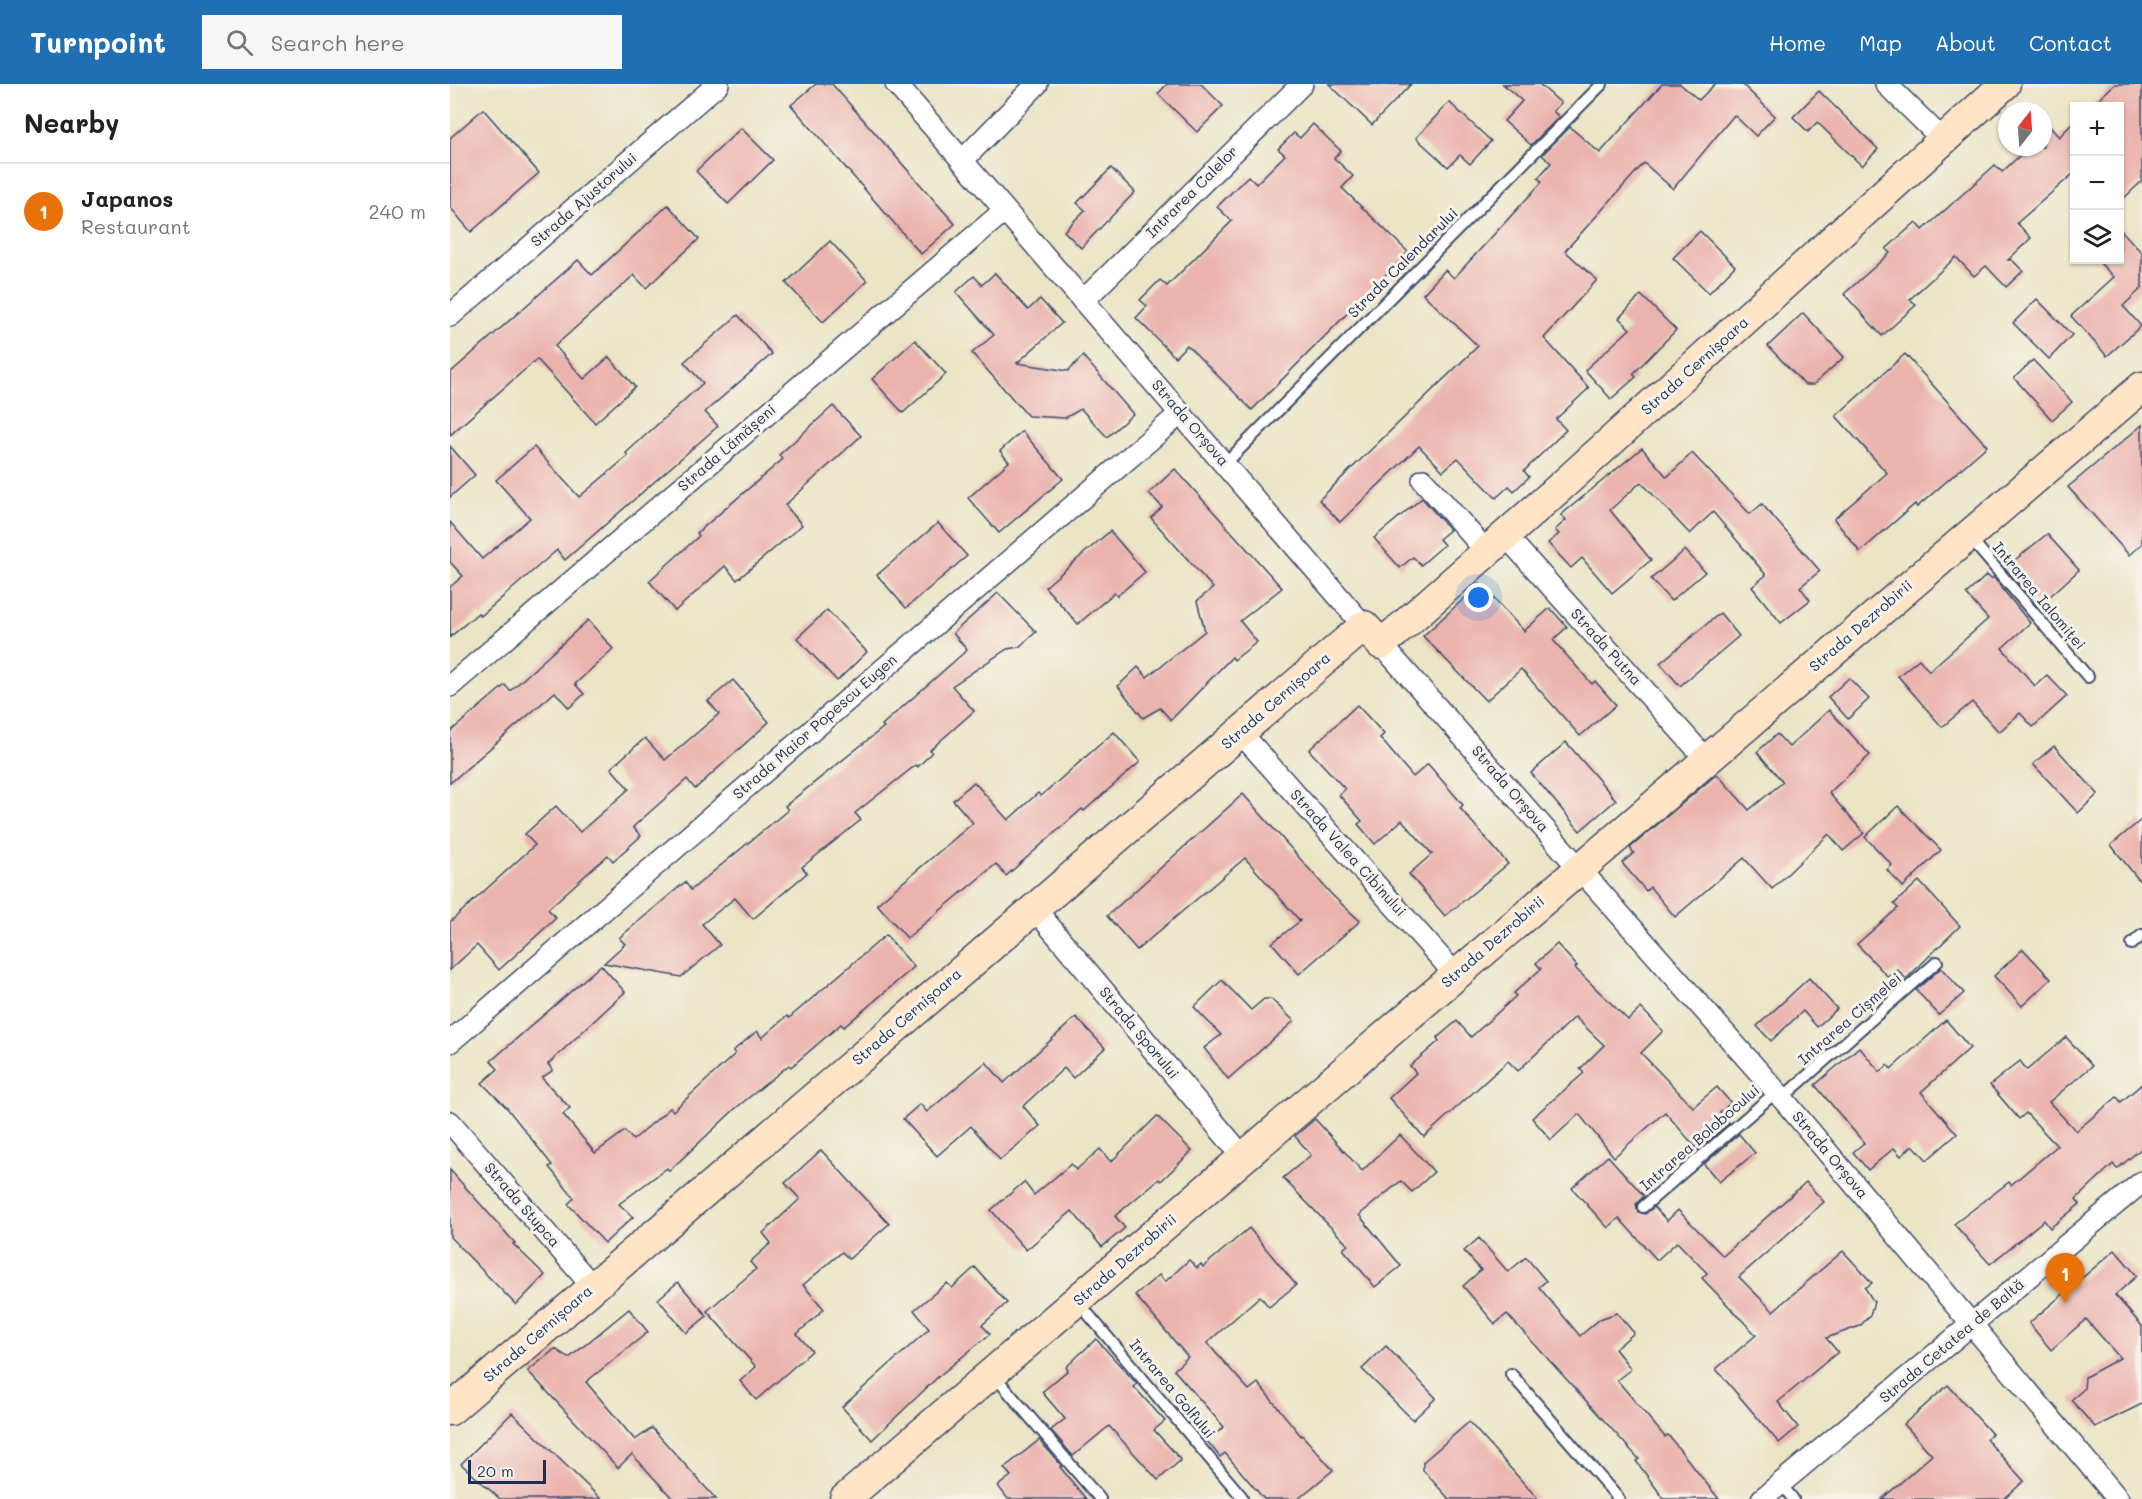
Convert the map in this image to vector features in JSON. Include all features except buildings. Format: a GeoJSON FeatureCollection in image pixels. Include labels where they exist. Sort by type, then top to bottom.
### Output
{"type":"FeatureCollection","features":[{"type":"Feature","properties":{"kind":"street","name":"Strada Ajustorului"},"geometry":{"type":"LineString","coordinates":[[450,316],[718,84]]}},
{"type":"Feature","properties":{"kind":"street","name":"Strada Orșova"},"geometry":{"type":"LineString","coordinates":[[896,84],[1373,635],[1779,1095],[1973,1323],[2118,1499]]}},
{"type":"Feature","properties":{"kind":"street"},"geometry":{"type":"LineString","coordinates":[[962,161],[1037,84]]}},
{"type":"Feature","properties":{"kind":"street","name":"Intrarea Calelor"},"geometry":{"type":"LineString","coordinates":[[1083,301],[1302,84]]}},
{"type":"Feature","properties":{"kind":"street"},"geometry":{"type":"LineString","coordinates":[[1886,84],[1943,140]]}},
{"type":"Feature","properties":{"kind":"street","name":"Strada Cernișoara"},"geometry":{"type":"LineString","coordinates":[[450,1410],[1240,732],[1497,544],[2005,84]]}},
{"type":"Feature","properties":{"kind":"street","name":"Strada Lămășeni"},"geometry":{"type":"LineString","coordinates":[[450,686],[1004,211]]}},
{"type":"Feature","properties":{"kind":"street","name":"Strada Dezrobirii"},"geometry":{"type":"LineString","coordinates":[[855,1496],[992,1374],[1455,974],[2142,387]]}},
{"type":"Feature","properties":{"kind":"street","name":"Strada Maior Popescu Eugen"},"geometry":{"type":"LineString","coordinates":[[450,1042],[1181,412]]}},
{"type":"Feature","properties":{"kind":"street","name":"Strada Putna"},"geometry":{"type":"LineString","coordinates":[[1423,480],[1497,544],[1706,759]]}},
{"type":"Feature","properties":{"kind":"street","name":"Strada Valea Cibinului"},"geometry":{"type":"LineString","coordinates":[[1240,732],[1455,974]]}},
{"type":"Feature","properties":{"kind":"street","name":"Strada Sporului"},"geometry":{"type":"LineString","coordinates":[[1034,908],[1244,1158]]}},
{"type":"Feature","properties":{"kind":"street","name":"Strada Stupca"},"geometry":{"type":"LineString","coordinates":[[450,1122],[593,1287]]}},
{"type":"Feature","properties":{"kind":"street","name":"Strada Cetatea de Baltă"},"geometry":{"type":"LineString","coordinates":[[1762,1499],[1787,1491],[1973,1323],[2142,1182]]}},
{"type":"Feature","properties":{"kind":"lane","name":"Strada Calendarului"},"geometry":{"type":"LineString","coordinates":[[1225,464],[1602,84]]}},
{"type":"Feature","properties":{"kind":"lane","name":"Intrarea Ialomiței"},"geometry":{"type":"LineString","coordinates":[[1967,535],[2088,677]]}},
{"type":"Feature","properties":{"kind":"lane"},"geometry":{"type":"LineString","coordinates":[[2132,944],[2142,935]]}},
{"type":"Feature","properties":{"kind":"lane","name":"Intrarea Cișmelei"},"geometry":{"type":"LineString","coordinates":[[1779,1095],[1937,962]]}},
{"type":"Feature","properties":{"kind":"lane","name":"Intrarea Bolobocului"},"geometry":{"type":"LineString","coordinates":[[1643,1207],[1779,1095]]}},
{"type":"Feature","properties":{"kind":"lane","name":"Intrarea Golfului"},"geometry":{"type":"LineString","coordinates":[[1078,1301],[1242,1497]]}},
{"type":"Feature","properties":{"kind":"lane"},"geometry":{"type":"LineString","coordinates":[[992,1374],[1100,1499]]}},
{"type":"Feature","properties":{"kind":"lane"},"geometry":{"type":"LineString","coordinates":[[1512,1374],[1619,1499]]}},
{"type":"Feature","properties":{"kind":"place","name":"Japanos"},"geometry":{"type":"Point","coordinates":[2065,1303]}}]}
